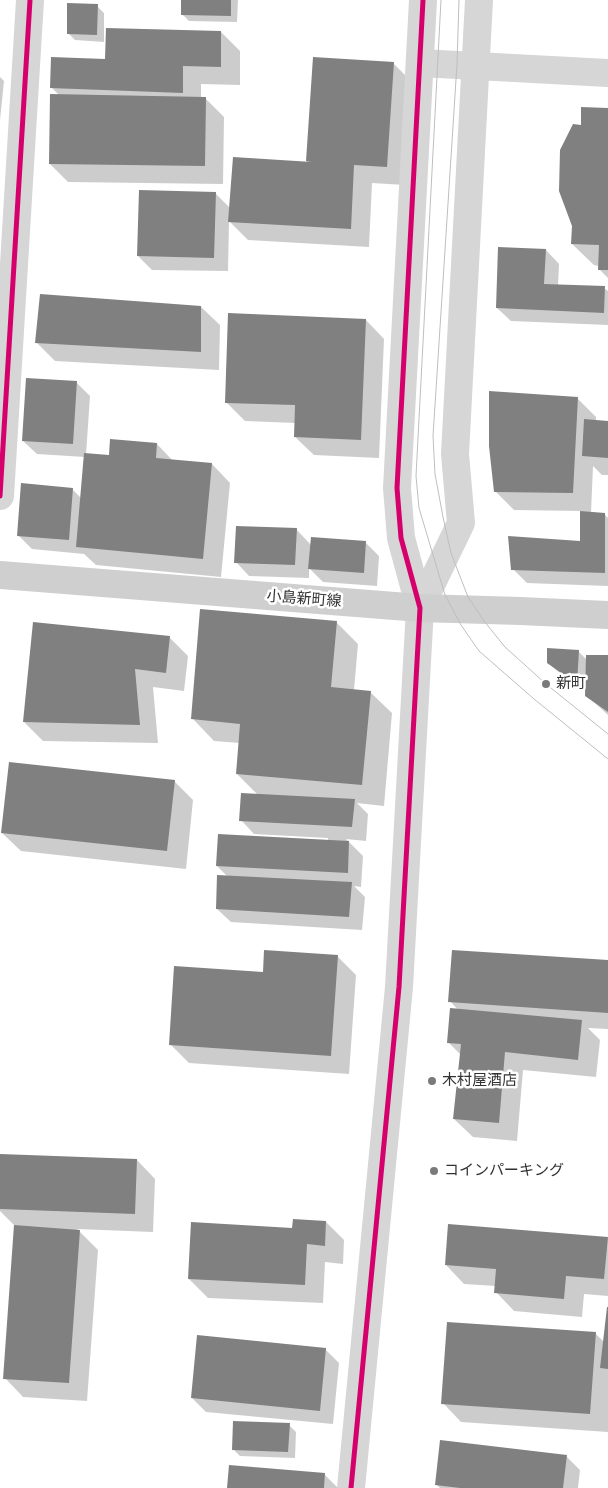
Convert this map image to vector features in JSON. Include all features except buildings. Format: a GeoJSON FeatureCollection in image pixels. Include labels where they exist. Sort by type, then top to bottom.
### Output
{"type":"FeatureCollection","features":[{"type":"Feature","properties":{"kind":"main road","name":"小島新町線"},"geometry":{"type":"LineString","coordinates":[[0,575],[420,608],[608,615]]}},
{"type":"Feature","properties":{"kind":"street"},"geometry":{"type":"LineString","coordinates":[[0,496],[30,0]]}},
{"type":"Feature","properties":{"kind":"street"},"geometry":{"type":"LineString","coordinates":[[351,1488],[399,987],[420,608],[401,538],[397,488],[423,0]]}},
{"type":"Feature","properties":{"kind":"street"},"geometry":{"type":"LineString","coordinates":[[420,608],[461,523],[455,454],[479,0]]}},
{"type":"Feature","properties":{"kind":"street"},"geometry":{"type":"LineString","coordinates":[[420,62],[608,73]]}},
{"type":"Feature","properties":{"kind":"tram line"},"geometry":{"type":"LineString","coordinates":[[441,0],[416,476],[419,508],[445,595],[461,625],[479,651],[608,759]]}},
{"type":"Feature","properties":{"kind":"tram line"},"geometry":{"type":"LineString","coordinates":[[459,0],[457,64],[433,436],[435,474],[443,517],[451,553],[468,597],[484,621],[505,647],[546,684],[608,734]]}},
{"type":"Feature","properties":{"kind":"cycle path"},"geometry":{"type":"LineString","coordinates":[[0,496],[30,0]]}},
{"type":"Feature","properties":{"kind":"cycle path"},"geometry":{"type":"LineString","coordinates":[[351,1488],[399,987],[420,608],[401,538],[397,488],[423,0]]}},
{"type":"Feature","properties":{"kind":"place","name":"新町"},"geometry":{"type":"Point","coordinates":[546,684]}},
{"type":"Feature","properties":{"kind":"place","name":"木村屋酒店"},"geometry":{"type":"Point","coordinates":[432,1081]}},
{"type":"Feature","properties":{"kind":"place","name":"コインパーキング"},"geometry":{"type":"Point","coordinates":[434,1171]}}]}
